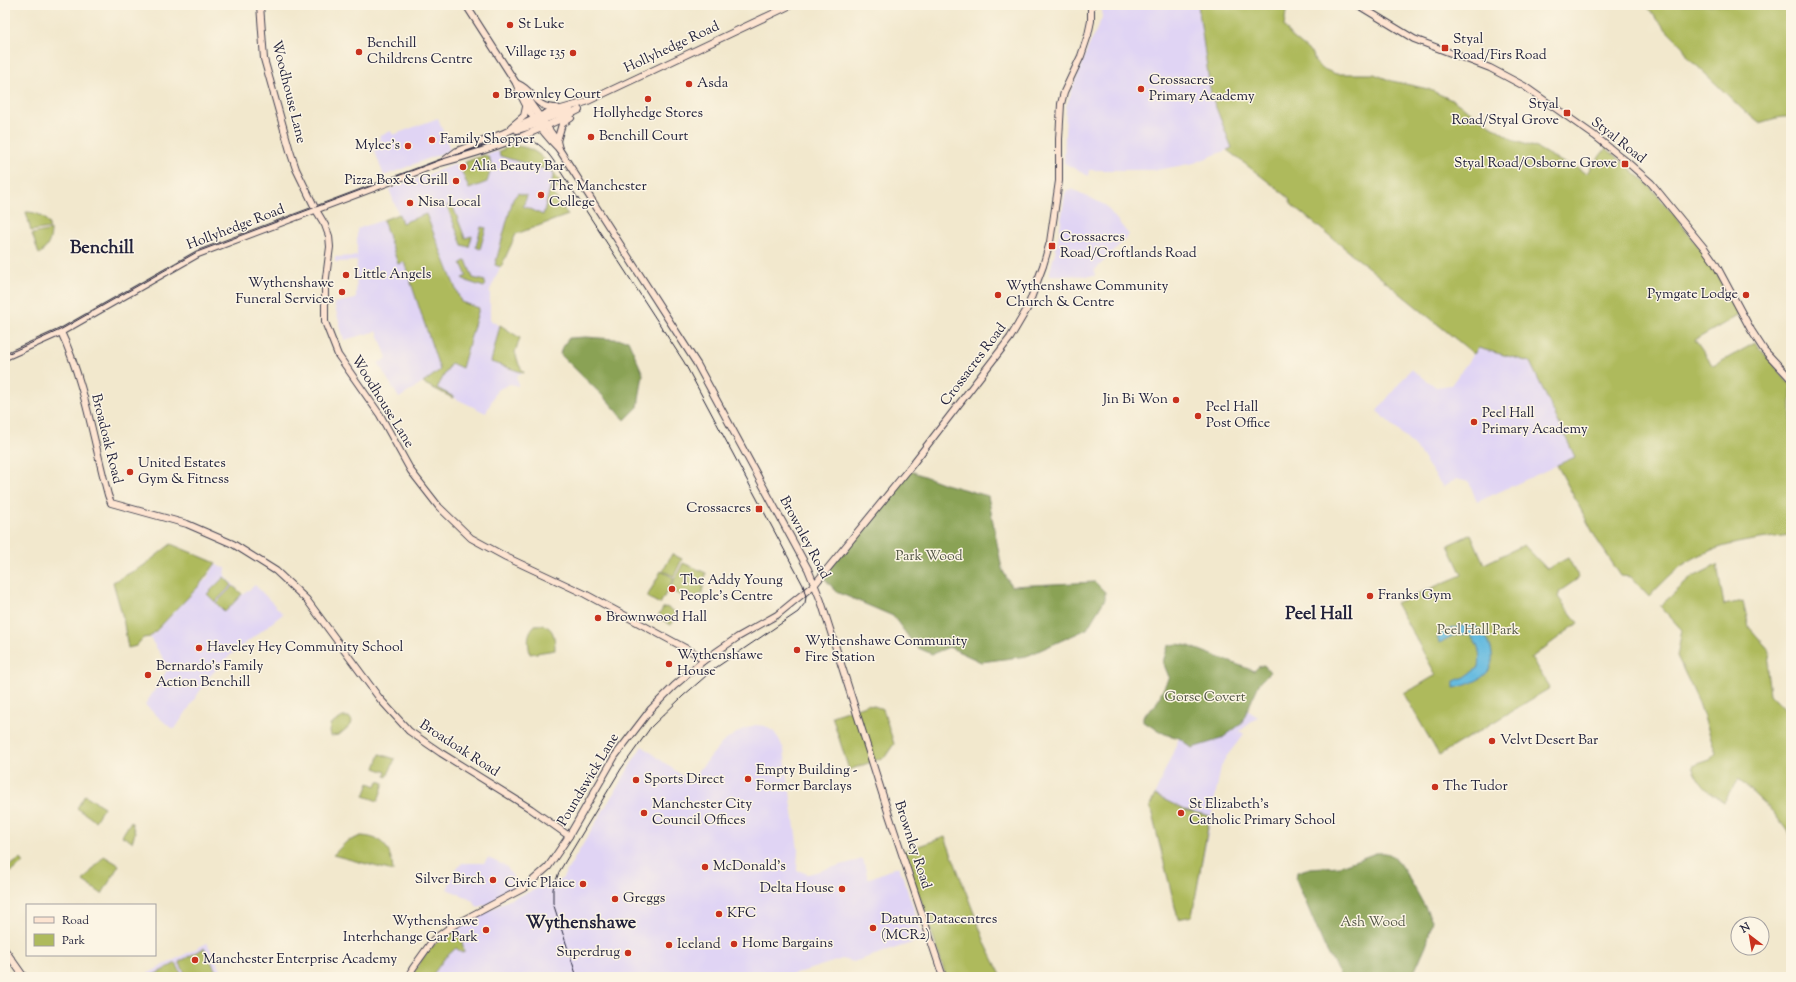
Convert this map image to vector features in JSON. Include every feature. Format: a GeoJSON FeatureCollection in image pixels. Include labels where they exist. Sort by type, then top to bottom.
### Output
{"type":"FeatureCollection","features":[{"type":"Feature","properties":{"kind":"street","name":"Woodhouse Lane"},"geometry":{"type":"LineString","coordinates":[[260,5],[264,59],[296,169],[316,210],[325,224],[329,236],[330,247],[325,285],[325,322],[338,355],[380,415],[411,471],[439,507],[471,538],[585,594],[698,655],[703,661]]}},
{"type":"Feature","properties":{"kind":"street","name":"Brownley Road"},"geometry":{"type":"LineString","coordinates":[[466,5],[697,364],[814,584],[943,977]]}},
{"type":"Feature","properties":{"kind":"street","name":"Hollyhedge Road"},"geometry":{"type":"LineString","coordinates":[[5,357],[61,332],[198,254],[441,162],[472,154],[540,122],[583,106],[791,5]]}},
{"type":"Feature","properties":{"kind":"street","name":"Crossacres Road"},"geometry":{"type":"LineString","coordinates":[[814,584],[908,470],[985,372],[1010,338],[1027,309],[1050,242],[1059,181],[1058,139],[1061,104],[1064,92],[1081,56],[1088,35],[1091,21],[1091,5]]}},
{"type":"Feature","properties":{"kind":"street","name":"Styal Road"},"geometry":{"type":"LineString","coordinates":[[1358,5],[1414,39],[1490,68],[1524,86],[1595,136],[1626,161],[1651,183],[1709,254],[1751,330],[1764,350],[1791,379]]}},
{"type":"Feature","properties":{"kind":"street","name":"Brownley Road"},"geometry":{"type":"LineString","coordinates":[[516,83],[526,106],[558,141],[559,149]]}},
{"type":"Feature","properties":{"kind":"street"},"geometry":{"type":"LineString","coordinates":[[516,83],[526,87],[538,103],[549,108],[562,108]]}},
{"type":"Feature","properties":{"kind":"street"},"geometry":{"type":"LineString","coordinates":[[504,133],[524,116],[526,106]]}},
{"type":"Feature","properties":{"kind":"street","name":"Hollyhedge Road"},"geometry":{"type":"LineString","coordinates":[[540,122],[562,108],[583,106]]}},
{"type":"Feature","properties":{"kind":"street"},"geometry":{"type":"LineString","coordinates":[[558,141],[562,124],[575,115],[583,106]]}},
{"type":"Feature","properties":{"kind":"street"},"geometry":{"type":"LineString","coordinates":[[504,133],[525,128],[540,122]]}},
{"type":"Feature","properties":{"kind":"street","name":"Hollyhedge Road"},"geometry":{"type":"LineString","coordinates":[[441,162],[457,151],[504,133]]}},
{"type":"Feature","properties":{"kind":"street","name":"Broadoak Road"},"geometry":{"type":"LineString","coordinates":[[61,332],[79,381],[111,503],[187,524],[233,544],[276,571],[307,600],[380,699],[409,731],[441,753],[526,806],[569,836]]}},
{"type":"Feature","properties":{"kind":"street","name":"Poundswick Lane"},"geometry":{"type":"LineString","coordinates":[[408,977],[412,968],[433,940],[452,926],[524,888],[548,867],[569,836],[615,756],[627,739],[662,697],[703,661],[738,637],[777,615],[814,584]]}},
{"type":"Feature","properties":{"kind":"street"},"geometry":{"type":"LineString","coordinates":[[5,950],[24,977]]}},
{"type":"Feature","properties":{"kind":"shaded area","name":"Crossacres Primary Academy"},"geometry":{"type":"Polygon","coordinates":[[[1102,5],[1198,5],[1211,95],[1232,148],[1194,163],[1157,170],[1089,170],[1088,176],[1064,163],[1066,107],[1087,50],[1102,18],[1102,5]]]}},
{"type":"Feature","properties":{"kind":"shaded area"},"geometry":{"type":"Polygon","coordinates":[[[438,118],[450,150],[384,176],[372,144],[380,140],[379,136],[391,131],[393,135],[438,118]]]}},
{"type":"Feature","properties":{"kind":"shaded area"},"geometry":{"type":"Polygon","coordinates":[[[513,146],[523,147],[533,151],[549,164],[562,185],[552,192],[568,215],[516,234],[490,290],[490,320],[520,338],[515,352],[519,365],[524,373],[518,374],[516,379],[518,386],[510,384],[497,390],[486,413],[423,383],[399,398],[378,363],[387,358],[377,331],[344,340],[334,303],[356,299],[357,261],[335,262],[335,257],[357,256],[357,229],[383,220],[398,264],[404,262],[440,370],[426,214],[402,223],[389,189],[456,164],[457,165],[513,146]]]}},
{"type":"Feature","properties":{"kind":"shaded area"},"geometry":{"type":"Polygon","coordinates":[[[1072,189],[1105,205],[1129,235],[1094,271],[1095,276],[1049,275],[1058,241],[1065,194],[1067,190],[1072,189]]]}},
{"type":"Feature","properties":{"kind":"shaded area","name":"Peel Hall Primary Academy"},"geometry":{"type":"Polygon","coordinates":[[[1478,348],[1530,361],[1575,457],[1477,502],[1469,482],[1456,479],[1443,487],[1419,452],[1377,411],[1411,369],[1436,387],[1451,385],[1478,348]]]}},
{"type":"Feature","properties":{"kind":"shaded area","name":"Haveley Hey Community School"},"geometry":{"type":"Polygon","coordinates":[[[216,564],[220,567],[226,568],[225,576],[243,595],[255,585],[283,614],[228,657],[209,677],[175,729],[171,728],[145,705],[169,667],[150,638],[208,577],[216,564]]]}},
{"type":"Feature","properties":{"kind":"shaded area","name":"St Elizabeth's Catholic Primary School"},"geometry":{"type":"Polygon","coordinates":[[[1247,710],[1258,717],[1240,731],[1244,734],[1226,757],[1221,767],[1192,916],[1178,919],[1150,806],[1179,738],[1192,748],[1221,739],[1241,724],[1247,710]]]}},
{"type":"Feature","properties":{"kind":"shaded area"},"geometry":{"type":"Polygon","coordinates":[[[755,725],[765,726],[774,732],[784,750],[798,849],[797,870],[808,874],[863,859],[868,879],[899,866],[924,939],[853,962],[842,959],[785,977],[411,977],[435,943],[448,932],[511,899],[562,879],[642,746],[681,775],[692,781],[722,743],[741,730],[755,725]]]}},
{"type":"Feature","properties":{"kind":"shaded area"},"geometry":{"type":"Polygon","coordinates":[[[488,858],[506,866],[520,888],[486,905],[477,907],[469,898],[447,889],[456,869],[462,863],[484,863],[488,858]]]}},
{"type":"Feature","properties":{"kind":"shaded area","name":"Manchester Enterprise Academy"},"geometry":{"type":"Polygon","coordinates":[[[207,943],[225,977],[141,977],[207,943]]]}},
{"type":"Feature","properties":{"kind":"green space"},"geometry":{"type":"Polygon","coordinates":[[[1198,5],[1287,5],[1284,26],[1291,36],[1313,54],[1315,62],[1321,68],[1336,74],[1374,74],[1392,81],[1428,89],[1454,101],[1515,141],[1537,148],[1569,166],[1572,164],[1586,174],[1606,148],[1647,183],[1713,265],[1739,315],[1695,340],[1713,366],[1755,343],[1791,385],[1791,535],[1745,541],[1715,549],[1701,555],[1675,571],[1649,597],[1631,577],[1621,576],[1597,540],[1557,465],[1575,457],[1530,362],[1478,348],[1474,354],[1292,205],[1288,197],[1227,150],[1232,148],[1211,95],[1198,5]]]}},
{"type":"Feature","properties":{"kind":"green space"},"geometry":{"type":"Polygon","coordinates":[[[1645,5],[1791,5],[1791,117],[1779,118],[1759,123],[1743,110],[1688,57],[1683,47],[1645,5]]]}},
{"type":"Feature","properties":{"kind":"green space"},"geometry":{"type":"Polygon","coordinates":[[[511,146],[525,147],[541,156],[554,172],[500,156],[499,151],[511,146]]]}},
{"type":"Feature","properties":{"kind":"green space"},"geometry":{"type":"Polygon","coordinates":[[[485,155],[489,158],[492,166],[487,182],[469,189],[461,170],[467,168],[465,162],[485,155]]]}},
{"type":"Feature","properties":{"kind":"green space"},"geometry":{"type":"Polygon","coordinates":[[[554,173],[562,185],[552,192],[568,215],[516,234],[501,267],[495,265],[513,199],[518,193],[527,196],[523,206],[543,215],[554,173]]]}},
{"type":"Feature","properties":{"kind":"green space"},"geometry":{"type":"Polygon","coordinates":[[[452,204],[465,238],[472,236],[469,247],[462,245],[447,206],[452,204]]]}},
{"type":"Feature","properties":{"kind":"green space"},"geometry":{"type":"Polygon","coordinates":[[[26,212],[38,214],[44,218],[49,224],[50,228],[31,231],[26,212]]]}},
{"type":"Feature","properties":{"kind":"green space"},"geometry":{"type":"Polygon","coordinates":[[[399,214],[402,223],[426,214],[461,302],[479,308],[462,368],[451,363],[437,388],[454,397],[453,398],[423,383],[440,370],[404,262],[398,264],[383,220],[399,214]]]}},
{"type":"Feature","properties":{"kind":"green space"},"geometry":{"type":"Polygon","coordinates":[[[481,227],[486,228],[480,249],[476,247],[481,227]]]}},
{"type":"Feature","properties":{"kind":"green space"},"geometry":{"type":"Polygon","coordinates":[[[51,230],[48,244],[39,254],[32,234],[51,230]]]}},
{"type":"Feature","properties":{"kind":"green space"},"geometry":{"type":"Polygon","coordinates":[[[466,260],[473,278],[485,281],[484,287],[462,278],[467,276],[461,263],[466,260]]]}},
{"type":"Feature","properties":{"kind":"green space"},"geometry":{"type":"Polygon","coordinates":[[[500,325],[520,338],[515,352],[519,365],[524,373],[491,362],[500,325]]]}},
{"type":"Feature","properties":{"kind":"green space"},"geometry":{"type":"Polygon","coordinates":[[[586,337],[628,340],[643,374],[638,407],[625,420],[608,401],[560,354],[562,347],[569,338],[586,337]]]}},
{"type":"Feature","properties":{"kind":"green space","name":"Park Wood"},"geometry":{"type":"Polygon","coordinates":[[[908,470],[945,484],[988,496],[1002,569],[1011,586],[1095,582],[1105,592],[1105,599],[1087,629],[1027,656],[981,662],[949,647],[932,654],[916,647],[893,616],[837,592],[823,577],[908,470]]]}},
{"type":"Feature","properties":{"kind":"green space","name":"Peel Hall Park"},"geometry":{"type":"Polygon","coordinates":[[[1471,534],[1484,564],[1524,545],[1547,569],[1568,558],[1579,578],[1560,591],[1558,597],[1578,623],[1531,658],[1550,688],[1439,755],[1404,694],[1436,675],[1396,603],[1462,575],[1448,545],[1471,534]]]}},
{"type":"Feature","properties":{"kind":"green space"},"geometry":{"type":"Polygon","coordinates":[[[171,544],[216,563],[198,587],[150,637],[143,638],[136,646],[128,648],[123,618],[113,582],[143,566],[171,544]]]}},
{"type":"Feature","properties":{"kind":"green space"},"geometry":{"type":"Polygon","coordinates":[[[672,554],[682,559],[674,576],[663,571],[672,554]]]}},
{"type":"Feature","properties":{"kind":"green space"},"geometry":{"type":"Polygon","coordinates":[[[683,563],[706,573],[702,593],[696,598],[684,592],[682,596],[669,590],[683,563]]]}},
{"type":"Feature","properties":{"kind":"green space"},"geometry":{"type":"Polygon","coordinates":[[[1717,565],[1724,605],[1743,601],[1749,627],[1770,651],[1767,670],[1770,694],[1791,716],[1791,836],[1773,812],[1738,779],[1724,802],[1705,787],[1698,778],[1692,766],[1710,760],[1716,753],[1699,703],[1677,656],[1682,630],[1660,606],[1691,578],[1717,565]]]}},
{"type":"Feature","properties":{"kind":"green space"},"geometry":{"type":"Polygon","coordinates":[[[661,571],[674,578],[660,604],[647,597],[661,571]]]}},
{"type":"Feature","properties":{"kind":"green space"},"geometry":{"type":"Polygon","coordinates":[[[224,577],[232,585],[215,602],[207,594],[224,577]]]}},
{"type":"Feature","properties":{"kind":"green space"},"geometry":{"type":"Polygon","coordinates":[[[233,586],[242,594],[225,612],[216,603],[233,586]]]}},
{"type":"Feature","properties":{"kind":"green space"},"geometry":{"type":"Polygon","coordinates":[[[666,607],[675,612],[674,614],[677,616],[671,625],[658,617],[663,608],[666,607]]]}},
{"type":"Feature","properties":{"kind":"green space"},"geometry":{"type":"Polygon","coordinates":[[[535,625],[546,626],[552,631],[555,650],[530,654],[528,642],[529,635],[535,625]]]}},
{"type":"Feature","properties":{"kind":"green space","name":"Gorse Covert"},"geometry":{"type":"Polygon","coordinates":[[[1177,644],[1189,646],[1254,671],[1258,667],[1264,665],[1270,672],[1260,682],[1241,724],[1221,739],[1192,748],[1179,738],[1165,734],[1143,722],[1143,716],[1155,706],[1169,677],[1163,662],[1168,646],[1177,644]]]}},
{"type":"Feature","properties":{"kind":"green space"},"geometry":{"type":"Polygon","coordinates":[[[868,704],[883,709],[894,744],[885,757],[849,770],[832,716],[868,704]]]}},
{"type":"Feature","properties":{"kind":"green space"},"geometry":{"type":"Polygon","coordinates":[[[343,717],[349,717],[352,721],[351,725],[339,735],[331,736],[329,733],[330,725],[343,717]]]}},
{"type":"Feature","properties":{"kind":"green space"},"geometry":{"type":"Polygon","coordinates":[[[380,754],[395,759],[387,777],[385,776],[386,772],[375,768],[380,754]]]}},
{"type":"Feature","properties":{"kind":"green space"},"geometry":{"type":"Polygon","coordinates":[[[378,781],[384,783],[378,801],[364,796],[369,783],[376,786],[378,781]]]}},
{"type":"Feature","properties":{"kind":"green space"},"geometry":{"type":"Polygon","coordinates":[[[85,795],[104,807],[95,821],[77,808],[85,795]]]}},
{"type":"Feature","properties":{"kind":"green space"},"geometry":{"type":"Polygon","coordinates":[[[1155,795],[1185,810],[1210,816],[1192,916],[1178,919],[1150,806],[1155,795]]]}},
{"type":"Feature","properties":{"kind":"green space"},"geometry":{"type":"Polygon","coordinates":[[[131,821],[135,833],[132,842],[122,836],[131,821]]]}},
{"type":"Feature","properties":{"kind":"green space"},"geometry":{"type":"Polygon","coordinates":[[[361,836],[375,839],[385,846],[390,856],[393,871],[333,855],[346,842],[361,836]]]}},
{"type":"Feature","properties":{"kind":"green space"},"geometry":{"type":"Polygon","coordinates":[[[945,837],[986,945],[1002,977],[946,977],[921,900],[901,852],[945,837]]]}},
{"type":"Feature","properties":{"kind":"green space","name":"Ash Wood"},"geometry":{"type":"Polygon","coordinates":[[[1376,853],[1387,853],[1396,860],[1419,895],[1432,920],[1427,943],[1412,977],[1341,977],[1325,948],[1296,879],[1297,872],[1310,868],[1340,866],[1376,853]]]}},
{"type":"Feature","properties":{"kind":"green space"},"geometry":{"type":"Polygon","coordinates":[[[104,856],[119,865],[102,894],[83,881],[104,856]]]}},
{"type":"Feature","properties":{"kind":"green space"},"geometry":{"type":"Polygon","coordinates":[[[20,859],[23,863],[5,876],[5,869],[20,859]]]}},
{"type":"Feature","properties":{"kind":"green space"},"geometry":{"type":"Polygon","coordinates":[[[448,932],[456,932],[462,941],[464,952],[462,953],[456,948],[444,959],[431,977],[411,977],[427,953],[448,932]]]}},
{"type":"Feature","properties":{"kind":"green space"},"geometry":{"type":"Polygon","coordinates":[[[204,948],[219,977],[187,977],[179,962],[204,948]]]}},
{"type":"Feature","properties":{"kind":"green space"},"geometry":{"type":"Polygon","coordinates":[[[176,963],[183,977],[150,977],[176,963]]]}},
{"type":"Feature","properties":{"kind":"water"},"geometry":{"type":"Polygon","coordinates":[[[1466,625],[1478,628],[1485,636],[1491,647],[1491,665],[1483,677],[1468,684],[1454,688],[1454,681],[1465,677],[1479,667],[1480,658],[1477,645],[1469,634],[1454,636],[1440,643],[1437,638],[1446,630],[1466,625]]]}},
{"type":"Feature","properties":{"kind":"tram line"},"geometry":{"type":"LineString","coordinates":[[5,355],[60,330],[197,252],[440,160],[508,138],[516,137],[530,140],[546,151],[684,362],[803,585],[806,597],[805,603],[798,612],[714,669],[683,696],[651,727],[621,769],[559,872],[553,889],[553,903],[577,977]]}},
{"type":"Feature","properties":{"kind":"place","name":"St Luke"},"geometry":{"type":"Point","coordinates":[510,25]}},
{"type":"Feature","properties":{"kind":"place","name":"Styal Road/Firs Road"},"geometry":{"type":"Point","coordinates":[1445,48]}},
{"type":"Feature","properties":{"kind":"place","name":"Benchill Childrens Centre"},"geometry":{"type":"Point","coordinates":[359,52]}},
{"type":"Feature","properties":{"kind":"place","name":"Village 135"},"geometry":{"type":"Point","coordinates":[573,53]}},
{"type":"Feature","properties":{"kind":"place","name":"Asda"},"geometry":{"type":"Point","coordinates":[689,84]}},
{"type":"Feature","properties":{"kind":"place","name":"Crossacres Primary Academy"},"geometry":{"type":"Point","coordinates":[1141,89]}},
{"type":"Feature","properties":{"kind":"place","name":"Brownley Court"},"geometry":{"type":"Point","coordinates":[496,95]}},
{"type":"Feature","properties":{"kind":"place","name":"Hollyhedge Stores"},"geometry":{"type":"Point","coordinates":[648,99]}},
{"type":"Feature","properties":{"kind":"place","name":"Styal Road/Styal Grove"},"geometry":{"type":"Point","coordinates":[1567,113]}},
{"type":"Feature","properties":{"kind":"place","name":"Benchill Court"},"geometry":{"type":"Point","coordinates":[591,137]}},
{"type":"Feature","properties":{"kind":"place","name":"Family Shopper"},"geometry":{"type":"Point","coordinates":[432,140]}},
{"type":"Feature","properties":{"kind":"place","name":"Mylee's"},"geometry":{"type":"Point","coordinates":[408,146]}},
{"type":"Feature","properties":{"kind":"place","name":"Styal Road/Osborne Grove"},"geometry":{"type":"Point","coordinates":[1625,164]}},
{"type":"Feature","properties":{"kind":"place","name":"Alia Beauty Bar"},"geometry":{"type":"Point","coordinates":[463,167]}},
{"type":"Feature","properties":{"kind":"place","name":"Pizza Box & Grill"},"geometry":{"type":"Point","coordinates":[456,181]}},
{"type":"Feature","properties":{"kind":"place","name":"The Manchester College"},"geometry":{"type":"Point","coordinates":[541,195]}},
{"type":"Feature","properties":{"kind":"place","name":"Nisa Local"},"geometry":{"type":"Point","coordinates":[410,203]}},
{"type":"Feature","properties":{"kind":"place","name":"Crossacres Road/Croftlands Road"},"geometry":{"type":"Point","coordinates":[1052,246]}},
{"type":"Feature","properties":{"kind":"place","name":"Little Angels"},"geometry":{"type":"Point","coordinates":[346,275]}},
{"type":"Feature","properties":{"kind":"place","name":"Wythenshawe Funeral Services"},"geometry":{"type":"Point","coordinates":[342,292]}},
{"type":"Feature","properties":{"kind":"place","name":"Wythenshawe Community Church & Centre"},"geometry":{"type":"Point","coordinates":[998,295]}},
{"type":"Feature","properties":{"kind":"place","name":"Pymgate Lodge"},"geometry":{"type":"Point","coordinates":[1746,295]}},
{"type":"Feature","properties":{"kind":"place","name":"Jin Bi Won"},"geometry":{"type":"Point","coordinates":[1176,400]}},
{"type":"Feature","properties":{"kind":"place","name":"Peel Hall Post Office"},"geometry":{"type":"Point","coordinates":[1198,416]}},
{"type":"Feature","properties":{"kind":"place","name":"Peel Hall Primary Academy"},"geometry":{"type":"Point","coordinates":[1474,422]}},
{"type":"Feature","properties":{"kind":"place","name":"United Estates Gym & Fitness"},"geometry":{"type":"Point","coordinates":[130,472]}},
{"type":"Feature","properties":{"kind":"place","name":"Crossacres"},"geometry":{"type":"Point","coordinates":[759,509]}},
{"type":"Feature","properties":{"kind":"place","name":"The Addy Young People's Centre"},"geometry":{"type":"Point","coordinates":[672,589]}},
{"type":"Feature","properties":{"kind":"place","name":"Franks Gym"},"geometry":{"type":"Point","coordinates":[1370,596]}},
{"type":"Feature","properties":{"kind":"place","name":"Brownwood Hall"},"geometry":{"type":"Point","coordinates":[598,618]}},
{"type":"Feature","properties":{"kind":"place","name":"Haveley Hey Community School"},"geometry":{"type":"Point","coordinates":[199,648]}},
{"type":"Feature","properties":{"kind":"place","name":"Wythenshawe Community Fire Station"},"geometry":{"type":"Point","coordinates":[797,650]}},
{"type":"Feature","properties":{"kind":"place","name":"Wythenshawe House"},"geometry":{"type":"Point","coordinates":[669,664]}},
{"type":"Feature","properties":{"kind":"place","name":"Bernardo's Family Action Benchill"},"geometry":{"type":"Point","coordinates":[148,675]}},
{"type":"Feature","properties":{"kind":"place","name":"Velvt Desert Bar"},"geometry":{"type":"Point","coordinates":[1492,741]}},
{"type":"Feature","properties":{"kind":"place","name":"Empty Building - Former Barclays"},"geometry":{"type":"Point","coordinates":[748,779]}},
{"type":"Feature","properties":{"kind":"place","name":"Sports Direct"},"geometry":{"type":"Point","coordinates":[636,780]}},
{"type":"Feature","properties":{"kind":"place","name":"The Tudor"},"geometry":{"type":"Point","coordinates":[1435,787]}},
{"type":"Feature","properties":{"kind":"place","name":"Manchester City Council Offices"},"geometry":{"type":"Point","coordinates":[644,813]}},
{"type":"Feature","properties":{"kind":"place","name":"St Elizabeth's Catholic Primary School"},"geometry":{"type":"Point","coordinates":[1181,813]}},
{"type":"Feature","properties":{"kind":"place","name":"McDonald's"},"geometry":{"type":"Point","coordinates":[705,867]}},
{"type":"Feature","properties":{"kind":"place","name":"Silver Birch"},"geometry":{"type":"Point","coordinates":[493,880]}},
{"type":"Feature","properties":{"kind":"place","name":"Civic Plaice"},"geometry":{"type":"Point","coordinates":[583,884]}},
{"type":"Feature","properties":{"kind":"place","name":"Delta House"},"geometry":{"type":"Point","coordinates":[842,889]}},
{"type":"Feature","properties":{"kind":"place","name":"Greggs"},"geometry":{"type":"Point","coordinates":[615,899]}},
{"type":"Feature","properties":{"kind":"place","name":"KFC"},"geometry":{"type":"Point","coordinates":[719,914]}},
{"type":"Feature","properties":{"kind":"place","name":"Datum Datacentres (MCR2)"},"geometry":{"type":"Point","coordinates":[873,928]}},
{"type":"Feature","properties":{"kind":"place","name":"Wythenshawe Interhchange Car Park"},"geometry":{"type":"Point","coordinates":[486,930]}},
{"type":"Feature","properties":{"kind":"place","name":"Home Bargains"},"geometry":{"type":"Point","coordinates":[734,944]}},
{"type":"Feature","properties":{"kind":"place","name":"Iceland"},"geometry":{"type":"Point","coordinates":[669,945]}},
{"type":"Feature","properties":{"kind":"place","name":"Superdrug"},"geometry":{"type":"Point","coordinates":[628,953]}},
{"type":"Feature","properties":{"kind":"place","name":"Manchester Enterprise Academy"},"geometry":{"type":"Point","coordinates":[195,960]}},
{"type":"Feature","properties":{"kind":"district","name":"Benchill"},"geometry":{"type":"Point","coordinates":[102,249]}},
{"type":"Feature","properties":{"kind":"district","name":"Peel Hall"},"geometry":{"type":"Point","coordinates":[1319,615]}},
{"type":"Feature","properties":{"kind":"district","name":"Wythenshawe"},"geometry":{"type":"Point","coordinates":[581,924]}}]}
